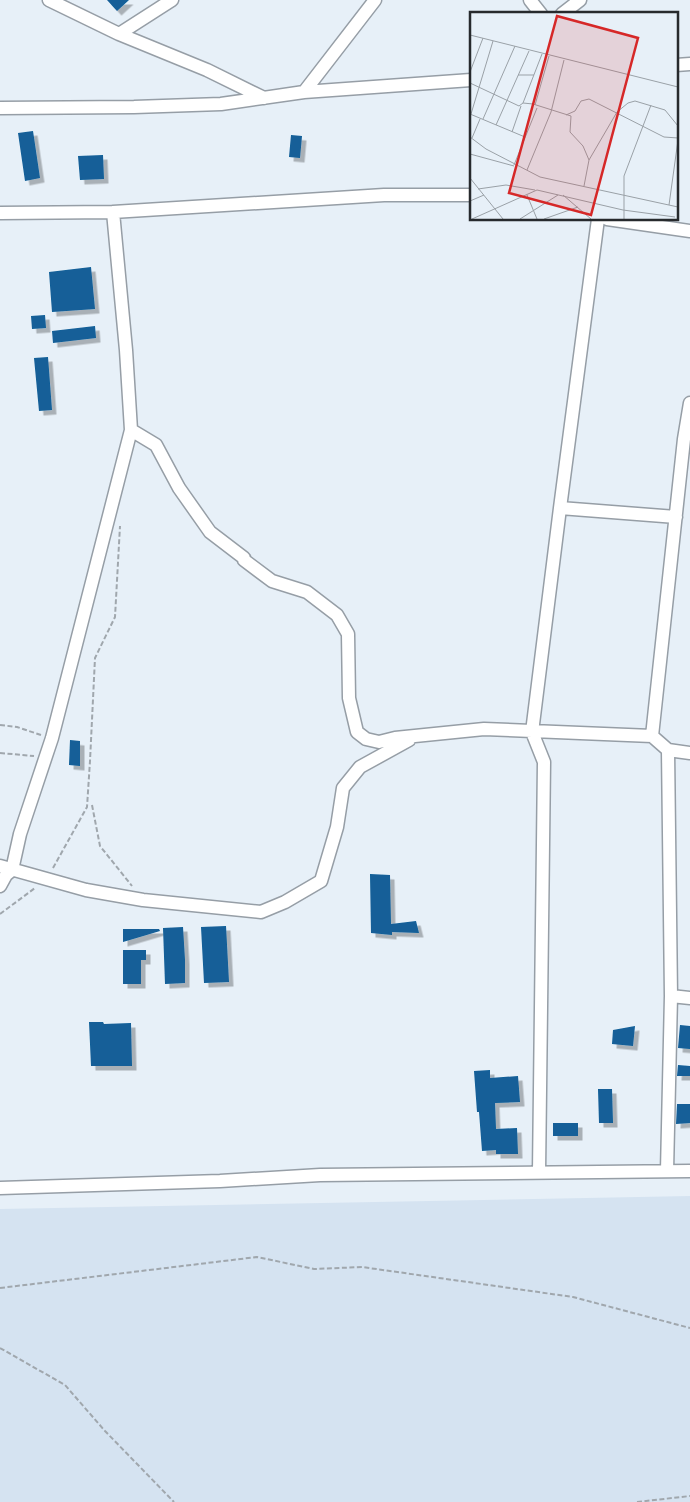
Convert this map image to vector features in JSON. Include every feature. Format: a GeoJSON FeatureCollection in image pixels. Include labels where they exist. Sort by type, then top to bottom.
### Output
{"type":"FeatureCollection","features":[{"type":"Feature","properties":{"kind":"street"},"geometry":{"type":"LineString","coordinates":[[49,0],[119,34],[207,70],[264,98]]}},
{"type":"Feature","properties":{"kind":"street"},"geometry":{"type":"LineString","coordinates":[[119,34],[172,0]]}},
{"type":"Feature","properties":{"kind":"street"},"geometry":{"type":"LineString","coordinates":[[304,92],[375,0]]}},
{"type":"Feature","properties":{"kind":"street"},"geometry":{"type":"LineString","coordinates":[[530,0],[539,12]]}},
{"type":"Feature","properties":{"kind":"street"},"geometry":{"type":"LineString","coordinates":[[565,12],[580,0]]}},
{"type":"Feature","properties":{"kind":"street"},"geometry":{"type":"LineString","coordinates":[[0,108],[134,107],[211,104],[304,92],[470,80]]}},
{"type":"Feature","properties":{"kind":"street"},"geometry":{"type":"LineString","coordinates":[[0,214],[113,212],[384,195],[470,195]]}},
{"type":"Feature","properties":{"kind":"street"},"geometry":{"type":"LineString","coordinates":[[0,886],[6,876],[6,868],[20,834],[52,738],[131,430],[126,350],[113,212]]}},
{"type":"Feature","properties":{"kind":"street"},"geometry":{"type":"LineString","coordinates":[[539,1172],[544,762],[532,732],[598,220]]}},
{"type":"Feature","properties":{"kind":"street"},"geometry":{"type":"LineString","coordinates":[[614,220],[690,231]]}},
{"type":"Feature","properties":{"kind":"street"},"geometry":{"type":"LineString","coordinates":[[652,736],[676,518],[685,476],[684,439],[690,403]]}},
{"type":"Feature","properties":{"kind":"street"},"geometry":{"type":"LineString","coordinates":[[131,430],[156,445],[180,488],[210,532],[272,581],[307,592],[338,615],[348,634],[349,698],[357,732],[366,739],[379,742],[395,738],[484,729],[652,736],[668,750],[690,753]]}},
{"type":"Feature","properties":{"kind":"street"},"geometry":{"type":"LineString","coordinates":[[560,508],[676,518]]}},
{"type":"Feature","properties":{"kind":"street"},"geometry":{"type":"LineString","coordinates":[[6,868],[86,890],[143,900],[261,912],[285,902],[321,881],[336,828],[343,788],[360,766],[414,736]]}},
{"type":"Feature","properties":{"kind":"street"},"geometry":{"type":"LineString","coordinates":[[667,1171],[671,996],[668,750]]}},
{"type":"Feature","properties":{"kind":"street"},"geometry":{"type":"LineString","coordinates":[[671,996],[690,998]]}},
{"type":"Feature","properties":{"kind":"street"},"geometry":{"type":"LineString","coordinates":[[0,1188],[220,1181],[320,1175],[690,1171]]}},
{"type":"Feature","properties":{"kind":"path"},"geometry":{"type":"LineString","coordinates":[[0,914],[46,879],[87,807],[95,658],[115,617],[120,520]]}},
{"type":"Feature","properties":{"kind":"path"},"geometry":{"type":"LineString","coordinates":[[0,725],[17,727],[52,738]]}},
{"type":"Feature","properties":{"kind":"path"},"geometry":{"type":"LineString","coordinates":[[0,753],[46,757]]}},
{"type":"Feature","properties":{"kind":"path"},"geometry":{"type":"LineString","coordinates":[[92,805],[100,846],[143,900]]}},
{"type":"Feature","properties":{"kind":"path"},"geometry":{"type":"LineString","coordinates":[[0,1288],[257,1257],[314,1270],[362,1267],[573,1297],[690,1328]]}},
{"type":"Feature","properties":{"kind":"path"},"geometry":{"type":"LineString","coordinates":[[0,1348],[65,1385],[105,1431],[174,1502]]}},
{"type":"Feature","properties":{"kind":"path"},"geometry":{"type":"LineString","coordinates":[[637,1502],[690,1496]]}},
{"type":"Feature","properties":{"kind":"shaded area"},"geometry":{"type":"Polygon","coordinates":[[[690,1196],[690,1502],[0,1502],[0,1209],[690,1196]]]}},
{"type":"Feature","properties":{"kind":"building"},"geometry":{"type":"Polygon","coordinates":[[[107,0],[129,0],[117,11],[107,0]]]}},
{"type":"Feature","properties":{"kind":"building"},"geometry":{"type":"Polygon","coordinates":[[[33,131],[40,178],[25,181],[18,133],[33,131]]]}},
{"type":"Feature","properties":{"kind":"building"},"geometry":{"type":"Polygon","coordinates":[[[291,135],[302,136],[300,158],[289,157],[291,135]]]}},
{"type":"Feature","properties":{"kind":"building"},"geometry":{"type":"Polygon","coordinates":[[[103,155],[104,179],[80,180],[78,156],[103,155]]]}},
{"type":"Feature","properties":{"kind":"building"},"geometry":{"type":"Polygon","coordinates":[[[91,267],[95,309],[52,312],[49,272],[91,267]]]}},
{"type":"Feature","properties":{"kind":"building"},"geometry":{"type":"Polygon","coordinates":[[[45,315],[46,328],[32,329],[31,316],[45,315]]]}},
{"type":"Feature","properties":{"kind":"building"},"geometry":{"type":"Polygon","coordinates":[[[95,326],[96,338],[53,343],[52,331],[95,326]]]}},
{"type":"Feature","properties":{"kind":"building"},"geometry":{"type":"Polygon","coordinates":[[[48,357],[52,410],[39,411],[34,358],[48,357]]]}},
{"type":"Feature","properties":{"kind":"building"},"geometry":{"type":"Polygon","coordinates":[[[70,740],[80,741],[80,766],[69,765],[70,740]]]}},
{"type":"Feature","properties":{"kind":"building"},"geometry":{"type":"Polygon","coordinates":[[[370,874],[390,875],[391,924],[416,921],[419,933],[392,932],[392,935],[371,933],[370,874]]]}},
{"type":"Feature","properties":{"kind":"building"},"geometry":{"type":"Polygon","coordinates":[[[226,926],[229,982],[204,983],[201,927],[226,926]]]}},
{"type":"Feature","properties":{"kind":"building"},"geometry":{"type":"Polygon","coordinates":[[[183,927],[185,983],[165,984],[163,928],[183,927]]]}},
{"type":"Feature","properties":{"kind":"building"},"geometry":{"type":"Polygon","coordinates":[[[123,929],[159,929],[160,931],[123,942],[123,929]]]}},
{"type":"Feature","properties":{"kind":"building"},"geometry":{"type":"Polygon","coordinates":[[[123,950],[146,950],[146,960],[141,960],[141,984],[123,984],[123,950]]]}},
{"type":"Feature","properties":{"kind":"building"},"geometry":{"type":"Polygon","coordinates":[[[89,1022],[103,1022],[104,1024],[131,1023],[132,1066],[91,1066],[89,1022]]]}},
{"type":"Feature","properties":{"kind":"building"},"geometry":{"type":"Polygon","coordinates":[[[680,1025],[690,1026],[690,1049],[678,1048],[680,1025]]]}},
{"type":"Feature","properties":{"kind":"building"},"geometry":{"type":"Polygon","coordinates":[[[635,1026],[633,1046],[612,1044],[613,1030],[635,1026]]]}},
{"type":"Feature","properties":{"kind":"building"},"geometry":{"type":"Polygon","coordinates":[[[678,1065],[690,1066],[690,1076],[677,1076],[678,1065]]]}},
{"type":"Feature","properties":{"kind":"building"},"geometry":{"type":"Polygon","coordinates":[[[490,1070],[490,1078],[518,1076],[520,1102],[495,1103],[496,1129],[517,1128],[518,1154],[496,1154],[496,1150],[482,1151],[474,1071],[490,1070]]]}},
{"type":"Feature","properties":{"kind":"building"},"geometry":{"type":"Polygon","coordinates":[[[598,1089],[612,1089],[613,1123],[599,1123],[598,1089]]]}},
{"type":"Feature","properties":{"kind":"building"},"geometry":{"type":"Polygon","coordinates":[[[677,1104],[690,1104],[690,1123],[676,1124],[677,1104]]]}},
{"type":"Feature","properties":{"kind":"building"},"geometry":{"type":"Polygon","coordinates":[[[553,1123],[578,1123],[578,1136],[553,1136],[553,1123]]]}}]}
